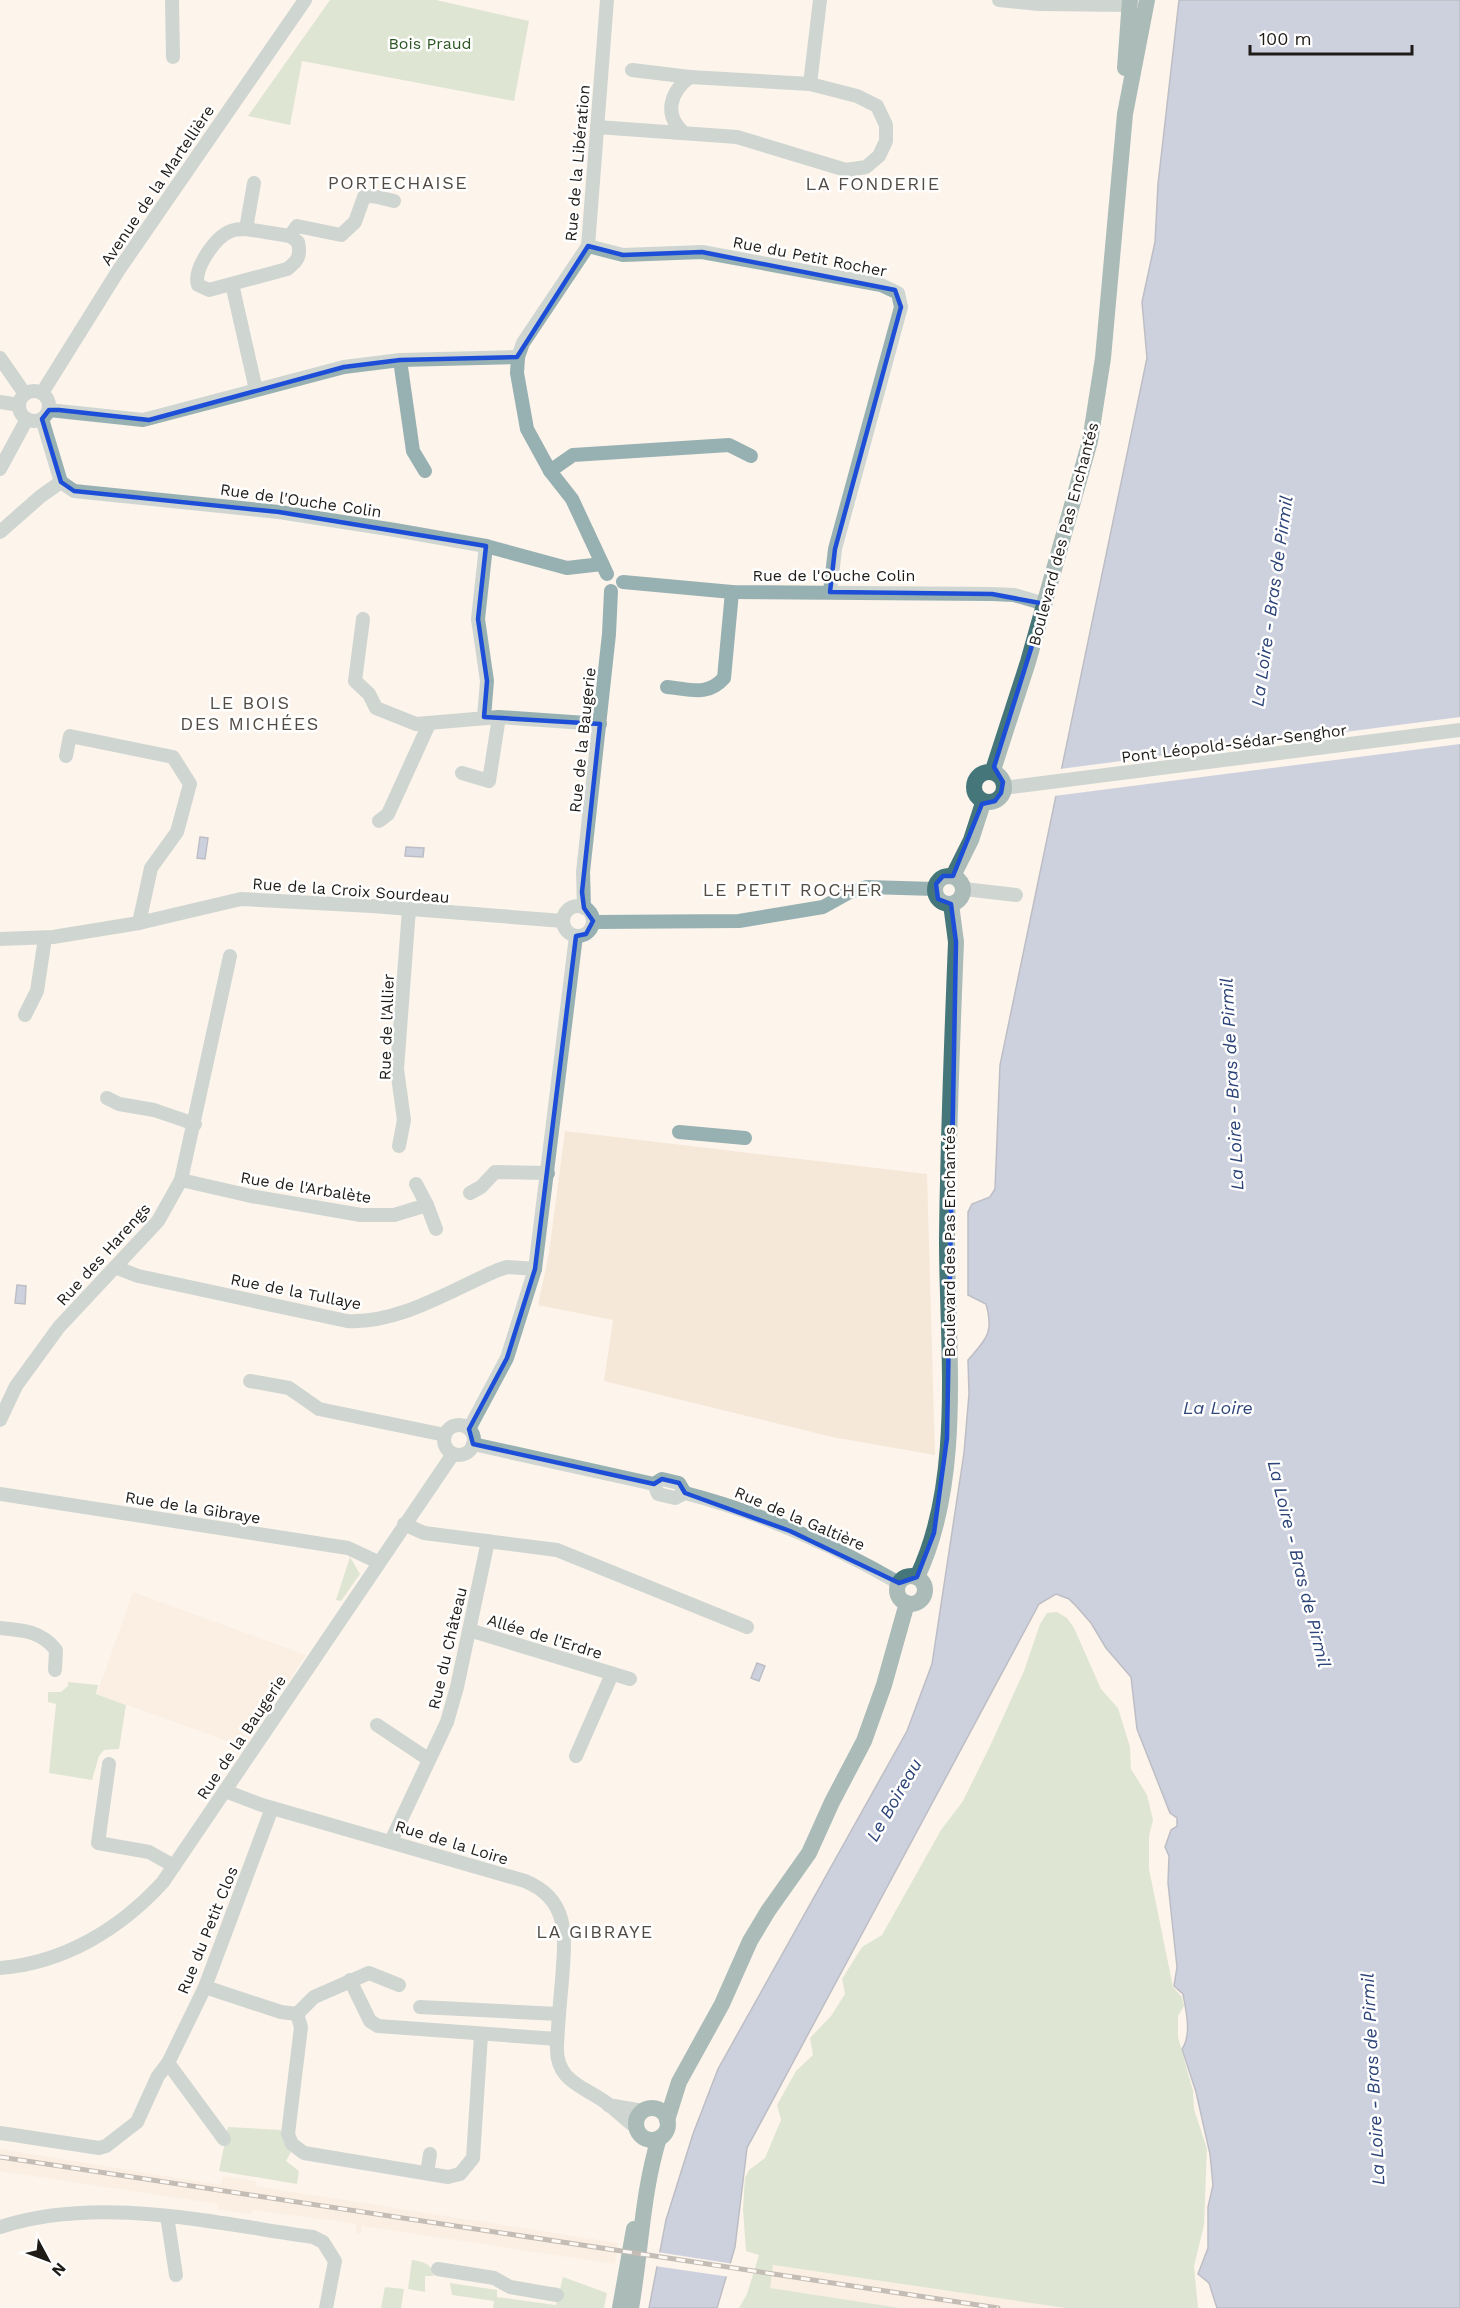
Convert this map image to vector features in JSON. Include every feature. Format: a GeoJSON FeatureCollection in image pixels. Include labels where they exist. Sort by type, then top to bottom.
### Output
{"type":"FeatureCollection","features":[{"type":"Feature","properties":{"kind":"main road","name":"Boulevard des Pas Enchantés"},"geometry":{"type":"LineString","coordinates":[[1125,114],[1147,0]]}},
{"type":"Feature","properties":{"kind":"main road","name":"Boulevard des Pas Enchantés"},"geometry":{"type":"LineString","coordinates":[[993,770],[1045,604],[1082,475],[1097,400],[1125,114],[1131,2]]}},
{"type":"Feature","properties":{"kind":"main road"},"geometry":{"type":"LineString","coordinates":[[993,770],[1008,788],[995,801],[983,803],[975,791],[977,780],[983,772],[993,770]]}},
{"type":"Feature","properties":{"kind":"main road"},"geometry":{"type":"LineString","coordinates":[[958,883],[943,877],[935,889],[940,900],[951,904],[961,898],[958,883],[983,803]]}},
{"type":"Feature","properties":{"kind":"main road","name":"Boulevard des Pas Enchantés"},"geometry":{"type":"LineString","coordinates":[[917,1577],[934,1533],[947,1438],[947,1241],[956,942],[951,904]]}},
{"type":"Feature","properties":{"kind":"main road"},"geometry":{"type":"LineString","coordinates":[[908,1577],[917,1577],[924,1586],[924,1596],[918,1602],[907,1603],[898,1595],[899,1583],[908,1577]]}},
{"type":"Feature","properties":{"kind":"main road"},"geometry":{"type":"LineString","coordinates":[[646,2134],[667,2128],[679,2082],[722,2004],[757,1927],[809,1853],[864,1741],[884,1685],[907,1603]]}},
{"type":"Feature","properties":{"kind":"main road"},"geometry":{"type":"LineString","coordinates":[[631,2308],[645,2223],[644,2203],[648,2176],[646,2134],[638,2118],[679,2082]]}},
{"type":"Feature","properties":{"kind":"main road"},"geometry":{"type":"LineString","coordinates":[[648,2110],[662,2112],[668,2120]]}},
{"type":"Feature","properties":{"kind":"main road"},"geometry":{"type":"LineString","coordinates":[[620,2308],[633,2233],[644,2203]]}},
{"type":"Feature","properties":{"kind":"street"},"geometry":{"type":"LineString","coordinates":[[172,0],[173,57]]}},
{"type":"Feature","properties":{"kind":"street","name":"Avenue de la Martellière"},"geometry":{"type":"LineString","coordinates":[[42,393],[143,233],[305,0]]}},
{"type":"Feature","properties":{"kind":"street","name":"Rue de la Libération"},"geometry":{"type":"LineString","coordinates":[[518,357],[523,343],[588,246],[607,0]]}},
{"type":"Feature","properties":{"kind":"street"},"geometry":{"type":"LineString","coordinates":[[810,84],[820,0]]}},
{"type":"Feature","properties":{"kind":"street"},"geometry":{"type":"LineString","coordinates":[[999,0],[1039,4],[1131,2]]}},
{"type":"Feature","properties":{"kind":"street"},"geometry":{"type":"LineString","coordinates":[[597,127],[737,137],[846,170],[866,166],[879,156],[886,141],[886,125],[877,106],[857,96],[810,84],[690,77],[632,70]]}},
{"type":"Feature","properties":{"kind":"street"},"geometry":{"type":"LineString","coordinates":[[684,133],[672,117],[671,104],[676,90],[690,77]]}},
{"type":"Feature","properties":{"kind":"street"},"geometry":{"type":"LineString","coordinates":[[246,229],[254,183]]}},
{"type":"Feature","properties":{"kind":"street"},"geometry":{"type":"LineString","coordinates":[[290,236],[297,226],[341,235],[355,222],[364,197],[394,201]]}},
{"type":"Feature","properties":{"kind":"street"},"geometry":{"type":"LineString","coordinates":[[246,229],[290,236],[298,242],[300,249],[296,262],[287,269],[232,284],[203,289],[198,285],[198,271],[225,234],[233,230],[246,229]]}},
{"type":"Feature","properties":{"kind":"street","name":"Rue du Petit Rocher"},"geometry":{"type":"LineString","coordinates":[[588,246],[623,255],[702,252],[881,285],[898,293],[901,307],[835,549],[831,592]]}},
{"type":"Feature","properties":{"kind":"street"},"geometry":{"type":"LineString","coordinates":[[232,284],[256,390]]}},
{"type":"Feature","properties":{"kind":"street"},"geometry":{"type":"LineString","coordinates":[[0,358],[22,399],[21,414],[27,419],[36,421],[46,414],[143,420],[344,367],[400,360],[518,357],[519,398],[527,429],[550,471],[572,499],[604,569],[618,573],[623,582],[620,589],[611,591]]}},
{"type":"Feature","properties":{"kind":"street"},"geometry":{"type":"LineString","coordinates":[[400,360],[413,452],[425,471]]}},
{"type":"Feature","properties":{"kind":"street"},"geometry":{"type":"LineString","coordinates":[[0,402],[22,399],[33,391],[42,393],[48,401],[46,414],[61,482],[41,495],[0,532]]}},
{"type":"Feature","properties":{"kind":"street"},"geometry":{"type":"LineString","coordinates":[[0,469],[27,419]]}},
{"type":"Feature","properties":{"kind":"street"},"geometry":{"type":"LineString","coordinates":[[550,471],[573,455],[729,445],[751,456]]}},
{"type":"Feature","properties":{"kind":"street","name":"Rue de l'Ouche Colin"},"geometry":{"type":"LineString","coordinates":[[61,482],[74,491],[279,512],[486,546],[567,568],[604,569]]}},
{"type":"Feature","properties":{"kind":"street"},"geometry":{"type":"LineString","coordinates":[[484,717],[487,681],[478,620],[486,546]]}},
{"type":"Feature","properties":{"kind":"street","name":"Rue de la Baugerie"},"geometry":{"type":"LineString","coordinates":[[580,907],[600,724],[611,591],[603,582],[604,569]]}},
{"type":"Feature","properties":{"kind":"street","name":"Rue de l'Ouche Colin"},"geometry":{"type":"LineString","coordinates":[[623,582],[732,592],[1014,595],[1045,604]]}},
{"type":"Feature","properties":{"kind":"street"},"geometry":{"type":"LineString","coordinates":[[667,687],[703,691],[715,688],[724,678],[732,592]]}},
{"type":"Feature","properties":{"kind":"street"},"geometry":{"type":"LineString","coordinates":[[363,619],[355,681],[369,694],[376,708],[416,724],[499,717],[600,724]]}},
{"type":"Feature","properties":{"kind":"street"},"geometry":{"type":"LineString","coordinates":[[462,773],[489,781],[499,717]]}},
{"type":"Feature","properties":{"kind":"street"},"geometry":{"type":"LineString","coordinates":[[379,821],[388,814],[429,724]]}},
{"type":"Feature","properties":{"kind":"street","name":"Pont Léopold-Sédar-Senghor"},"geometry":{"type":"LineString","coordinates":[[1008,788],[1460,730]]}},
{"type":"Feature","properties":{"kind":"street"},"geometry":{"type":"LineString","coordinates":[[66,756],[70,736],[173,758],[190,784],[177,832],[151,868],[139,923]]}},
{"type":"Feature","properties":{"kind":"street"},"geometry":{"type":"LineString","coordinates":[[958,883],[1016,895]]}},
{"type":"Feature","properties":{"kind":"street"},"geometry":{"type":"LineString","coordinates":[[593,922],[739,921],[823,907],[850,892],[867,887],[935,889]]}},
{"type":"Feature","properties":{"kind":"street","name":"Rue de la Croix Sourdeau"},"geometry":{"type":"LineString","coordinates":[[0,939],[45,938],[139,923],[241,900],[409,909],[563,921]]}},
{"type":"Feature","properties":{"kind":"street"},"geometry":{"type":"LineString","coordinates":[[580,907],[591,914],[593,922],[586,934],[576,936],[565,929],[563,921],[570,909],[580,907]]}},
{"type":"Feature","properties":{"kind":"street","name":"Rue de l'Allier"},"geometry":{"type":"LineString","coordinates":[[399,1146],[404,1120],[397,1069],[409,909]]}},
{"type":"Feature","properties":{"kind":"street"},"geometry":{"type":"LineString","coordinates":[[469,1429],[507,1358],[535,1269],[576,936]]}},
{"type":"Feature","properties":{"kind":"street"},"geometry":{"type":"LineString","coordinates":[[25,1015],[38,991],[45,938]]}},
{"type":"Feature","properties":{"kind":"street","name":"Rue des Harengs"},"geometry":{"type":"LineString","coordinates":[[0,1420],[16,1386],[59,1327],[158,1221],[181,1180],[230,956]]}},
{"type":"Feature","properties":{"kind":"street"},"geometry":{"type":"LineString","coordinates":[[107,1098],[119,1104],[154,1110],[195,1124]]}},
{"type":"Feature","properties":{"kind":"street"},"geometry":{"type":"LineString","coordinates":[[679,1132],[745,1137]]}},
{"type":"Feature","properties":{"kind":"street"},"geometry":{"type":"LineString","coordinates":[[470,1193],[481,1187],[495,1172],[548,1173]]}},
{"type":"Feature","properties":{"kind":"street","name":"Rue de l'Arbalète"},"geometry":{"type":"LineString","coordinates":[[181,1180],[251,1196],[361,1215],[394,1215],[427,1205]]}},
{"type":"Feature","properties":{"kind":"street"},"geometry":{"type":"LineString","coordinates":[[416,1184],[436,1229]]}},
{"type":"Feature","properties":{"kind":"street","name":"Rue de la Tullaye"},"geometry":{"type":"LineString","coordinates":[[115,1267],[138,1276],[347,1321],[361,1322],[397,1314],[507,1267],[535,1269]]}},
{"type":"Feature","properties":{"kind":"street"},"geometry":{"type":"LineString","coordinates":[[250,1381],[289,1388],[319,1409],[445,1435]]}},
{"type":"Feature","properties":{"kind":"street"},"geometry":{"type":"LineString","coordinates":[[454,1426],[469,1429],[474,1444],[466,1454],[453,1454],[444,1446],[445,1435],[454,1426]]}},
{"type":"Feature","properties":{"kind":"street","name":"Rue de la Galtière"},"geometry":{"type":"LineString","coordinates":[[474,1444],[654,1484],[658,1494],[675,1498],[685,1493],[729,1505],[846,1555],[899,1583]]}},
{"type":"Feature","properties":{"kind":"street","name":"Rue de la Baugerie"},"geometry":{"type":"LineString","coordinates":[[0,1968],[53,1957],[94,1939],[148,1899],[174,1866],[453,1454]]}},
{"type":"Feature","properties":{"kind":"street","name":"Rue de la Gibraye"},"geometry":{"type":"LineString","coordinates":[[0,1494],[348,1548],[378,1562]]}},
{"type":"Feature","properties":{"kind":"street"},"geometry":{"type":"LineString","coordinates":[[404,1524],[424,1533],[557,1550],[747,1627]]}},
{"type":"Feature","properties":{"kind":"street","name":"Rue du Château"},"geometry":{"type":"LineString","coordinates":[[391,1841],[447,1722],[457,1687],[488,1541]]}},
{"type":"Feature","properties":{"kind":"street"},"geometry":{"type":"LineString","coordinates":[[0,1628],[32,1631],[48,1641],[57,1650],[55,1670]]}},
{"type":"Feature","properties":{"kind":"street","name":"Allée de l'Erdre"},"geometry":{"type":"LineString","coordinates":[[469,1630],[630,1679]]}},
{"type":"Feature","properties":{"kind":"street","name":"Allée de l'Erdre"},"geometry":{"type":"LineString","coordinates":[[576,1756],[612,1674]]}},
{"type":"Feature","properties":{"kind":"street"},"geometry":{"type":"LineString","coordinates":[[377,1725],[428,1759]]}},
{"type":"Feature","properties":{"kind":"street"},"geometry":{"type":"LineString","coordinates":[[109,1764],[98,1843],[158,1855],[174,1866]]}},
{"type":"Feature","properties":{"kind":"street","name":"Rue de la Loire"},"geometry":{"type":"LineString","coordinates":[[225,1791],[272,1808],[525,1881],[549,1897],[560,1913],[565,1934],[556,2055],[564,2074],[573,2084],[608,2104],[646,2134]]}},
{"type":"Feature","properties":{"kind":"street","name":"Rue du Petit Clos"},"geometry":{"type":"LineString","coordinates":[[0,2133],[99,2148],[106,2146],[137,2122],[158,2076],[168,2063],[205,1987],[272,1808]]}},
{"type":"Feature","properties":{"kind":"street"},"geometry":{"type":"LineString","coordinates":[[297,2014],[314,1998],[369,1973],[399,1985]]}},
{"type":"Feature","properties":{"kind":"street"},"geometry":{"type":"LineString","coordinates":[[350,1980],[370,2021],[378,2026],[557,2039]]}},
{"type":"Feature","properties":{"kind":"street"},"geometry":{"type":"LineString","coordinates":[[205,1987],[281,2012],[297,2014]]}},
{"type":"Feature","properties":{"kind":"street"},"geometry":{"type":"LineString","coordinates":[[420,2007],[559,2014]]}},
{"type":"Feature","properties":{"kind":"street"},"geometry":{"type":"LineString","coordinates":[[297,2014],[301,2027],[288,2134],[292,2144],[304,2153],[448,2177],[460,2174],[473,2158],[481,2035]]}},
{"type":"Feature","properties":{"kind":"street"},"geometry":{"type":"LineString","coordinates":[[168,2063],[224,2139]]}},
{"type":"Feature","properties":{"kind":"street","name":"Rue de la Loire"},"geometry":{"type":"LineString","coordinates":[[608,2104],[648,2110]]}},
{"type":"Feature","properties":{"kind":"street"},"geometry":{"type":"LineString","coordinates":[[427,2173],[430,2154]]}},
{"type":"Feature","properties":{"kind":"street"},"geometry":{"type":"LineString","coordinates":[[0,2227],[74,2214],[167,2216],[313,2237],[323,2242],[335,2261],[326,2308]]}},
{"type":"Feature","properties":{"kind":"street"},"geometry":{"type":"LineString","coordinates":[[167,2216],[177,2275]]}},
{"type":"Feature","properties":{"kind":"street"},"geometry":{"type":"LineString","coordinates":[[438,2269],[494,2278],[510,2287],[557,2295]]}},
{"type":"Feature","properties":{"kind":"highlighted area"},"geometry":{"type":"Polygon","coordinates":[[[588,246],[623,255],[702,252],[895,290],[901,307],[835,549],[830,592],[992,594],[1045,604],[994,767],[1003,782],[1001,793],[995,801],[982,804],[953,876],[943,876],[936,884],[938,899],[951,904],[956,942],[947,1438],[934,1533],[917,1577],[899,1583],[790,1531],[685,1493],[679,1483],[662,1479],[654,1484],[473,1444],[469,1429],[507,1358],[535,1269],[576,936],[586,934],[593,921],[584,908],[582,892],[600,724],[484,717],[487,681],[478,619],[486,546],[279,512],[74,491],[61,482],[42,419],[49,410],[59,410],[149,420],[344,367],[400,360],[517,357],[588,246]]]}},
{"type":"Feature","properties":{"kind":"shaded area"},"geometry":{"type":"Polygon","coordinates":[[[565,1131],[927,1174],[935,1455],[832,1437],[604,1381],[613,1320],[538,1305],[549,1253],[565,1131]]]}},
{"type":"Feature","properties":{"kind":"shaded area"},"geometry":{"type":"Polygon","coordinates":[[[133,1592],[306,1655],[244,1747],[97,1694],[133,1592]]]}},
{"type":"Feature","properties":{"kind":"shaded area"},"geometry":{"type":"Polygon","coordinates":[[[0,2149],[221,2185],[223,2176],[256,2181],[255,2186],[618,2243],[615,2264],[362,2226],[361,2234],[356,2233],[356,2224],[252,2210],[251,2214],[217,2209],[218,2204],[0,2171],[0,2149]]]}},
{"type":"Feature","properties":{"kind":"shaded area"},"geometry":{"type":"Polygon","coordinates":[[[772,2265],[1065,2308],[900,2308],[769,2288],[772,2265]]]}},
{"type":"Feature","properties":{"kind":"green space","name":"Bois Praud"},"geometry":{"type":"Polygon","coordinates":[[[330,0],[436,0],[529,21],[514,101],[302,61],[290,125],[248,116],[330,0]]]}},
{"type":"Feature","properties":{"kind":"green space"},"geometry":{"type":"Polygon","coordinates":[[[350,1557],[360,1574],[341,1601],[336,1600],[350,1557]]]}},
{"type":"Feature","properties":{"kind":"green space"},"geometry":{"type":"Polygon","coordinates":[[[1057,1612],[1067,1618],[1074,1628],[1101,1689],[1118,1708],[1130,1747],[1131,1769],[1147,1795],[1153,1820],[1149,1836],[1149,1869],[1173,1987],[1182,1997],[1184,2006],[1178,2016],[1178,2037],[1193,2091],[1194,2109],[1207,2149],[1204,2225],[1194,2266],[1198,2308],[1065,2308],[773,2265],[770,2288],[900,2308],[739,2308],[747,2294],[759,2255],[746,2251],[743,2209],[745,2178],[749,2170],[765,2158],[781,2120],[777,2105],[796,2071],[813,2055],[810,2038],[831,2016],[845,1994],[842,1979],[862,1947],[882,1935],[941,1830],[963,1801],[1024,1671],[1040,1624],[1047,1613],[1057,1612]]]}},
{"type":"Feature","properties":{"kind":"green space"},"geometry":{"type":"Polygon","coordinates":[[[68,1682],[98,1685],[96,1694],[126,1705],[119,1749],[104,1750],[99,1756],[92,1780],[49,1773],[56,1704],[48,1702],[48,1692],[61,1692],[68,1686],[68,1682]]]}},
{"type":"Feature","properties":{"kind":"green space"},"geometry":{"type":"Polygon","coordinates":[[[228,2127],[281,2130],[283,2140],[291,2152],[286,2161],[299,2171],[297,2184],[219,2171],[228,2127]]]}},
{"type":"Feature","properties":{"kind":"green space"},"geometry":{"type":"Polygon","coordinates":[[[412,2260],[426,2264],[433,2272],[433,2276],[425,2276],[425,2292],[408,2289],[412,2260]]]}},
{"type":"Feature","properties":{"kind":"green space"},"geometry":{"type":"Polygon","coordinates":[[[563,2277],[607,2293],[604,2308],[493,2308],[494,2301],[452,2295],[450,2283],[497,2290],[497,2297],[556,2305],[563,2277]]]}},
{"type":"Feature","properties":{"kind":"green space"},"geometry":{"type":"Polygon","coordinates":[[[385,2287],[404,2289],[401,2308],[381,2308],[385,2287]]]}},
{"type":"Feature","properties":{"kind":"water","name":"La Loire"},"geometry":{"type":"Polygon","coordinates":[[[1179,0],[1460,0],[1460,2308],[1217,2308],[1209,2283],[1198,2274],[1208,2248],[1208,2207],[1213,2185],[1210,2154],[1196,2092],[1182,2049],[1188,2030],[1183,1994],[1174,1986],[1177,1967],[1168,1883],[1169,1856],[1165,1847],[1171,1830],[1177,1826],[1177,1818],[1170,1813],[1137,1729],[1131,1677],[1106,1648],[1091,1623],[1077,1607],[1069,1599],[1056,1594],[1039,1604],[747,2148],[735,2247],[717,2308],[649,2308],[666,2220],[693,2134],[718,2069],[907,1731],[932,1664],[964,1453],[969,1394],[968,1360],[984,1340],[989,1329],[986,1304],[968,1295],[968,1212],[972,1204],[990,1197],[995,1189],[1000,1065],[1147,358],[1142,302],[1155,242],[1158,184],[1179,0]]]}},
{"type":"Feature","properties":{"kind":"water"},"geometry":{"type":"Polygon","coordinates":[[[200,837],[208,838],[205,859],[197,858],[200,837]]]}},
{"type":"Feature","properties":{"kind":"water"},"geometry":{"type":"Polygon","coordinates":[[[406,847],[424,848],[423,857],[405,856],[406,847]]]}},
{"type":"Feature","properties":{"kind":"water"},"geometry":{"type":"Polygon","coordinates":[[[17,1285],[26,1286],[25,1304],[15,1303],[17,1285]]]}},
{"type":"Feature","properties":{"kind":"water"},"geometry":{"type":"Polygon","coordinates":[[[757,1663],[765,1666],[759,1681],[751,1678],[757,1663]]]}},
{"type":"Feature","properties":{"kind":"pier"},"geometry":{"type":"Polygon","coordinates":[[[1460,717],[1460,744],[1054,796],[1060,769],[1460,717]]]}},
{"type":"Feature","properties":{"kind":"pier"},"geometry":{"type":"Polygon","coordinates":[[[657,2252],[734,2264],[730,2277],[655,2266],[657,2252]]]}},
{"type":"Feature","properties":{"kind":"railway"},"geometry":{"type":"LineString","coordinates":[[0,2157],[998,2308]]}},
{"type":"Feature","properties":{"kind":"district","name":"PORTECHAISE"},"geometry":{"type":"Point","coordinates":[398,183]}},
{"type":"Feature","properties":{"kind":"district","name":"LA FONDERIE"},"geometry":{"type":"Point","coordinates":[873,184]}},
{"type":"Feature","properties":{"kind":"district","name":"LE BOIS DES MICHÉES"},"geometry":{"type":"Point","coordinates":[250,713]}},
{"type":"Feature","properties":{"kind":"district","name":"LE PETIT ROCHER"},"geometry":{"type":"Point","coordinates":[793,890]}},
{"type":"Feature","properties":{"kind":"district","name":"LA GIBRAYE"},"geometry":{"type":"Point","coordinates":[595,1932]}},
{"type":"Feature","properties":{"kind":"water label","name":"La Loire - Bras de Pirmil"},"geometry":{"type":"Point","coordinates":[1272,601]}},
{"type":"Feature","properties":{"kind":"water label","name":"La Loire - Bras de Pirmil"},"geometry":{"type":"Point","coordinates":[1232,1084]}},
{"type":"Feature","properties":{"kind":"water label","name":"La Loire - Bras de Pirmil"},"geometry":{"type":"Point","coordinates":[1299,1564]}},
{"type":"Feature","properties":{"kind":"water label","name":"Le Boireau"},"geometry":{"type":"Point","coordinates":[894,1800]}},
{"type":"Feature","properties":{"kind":"water label","name":"La Loire - Bras de Pirmil"},"geometry":{"type":"Point","coordinates":[1373,2079]}}]}
